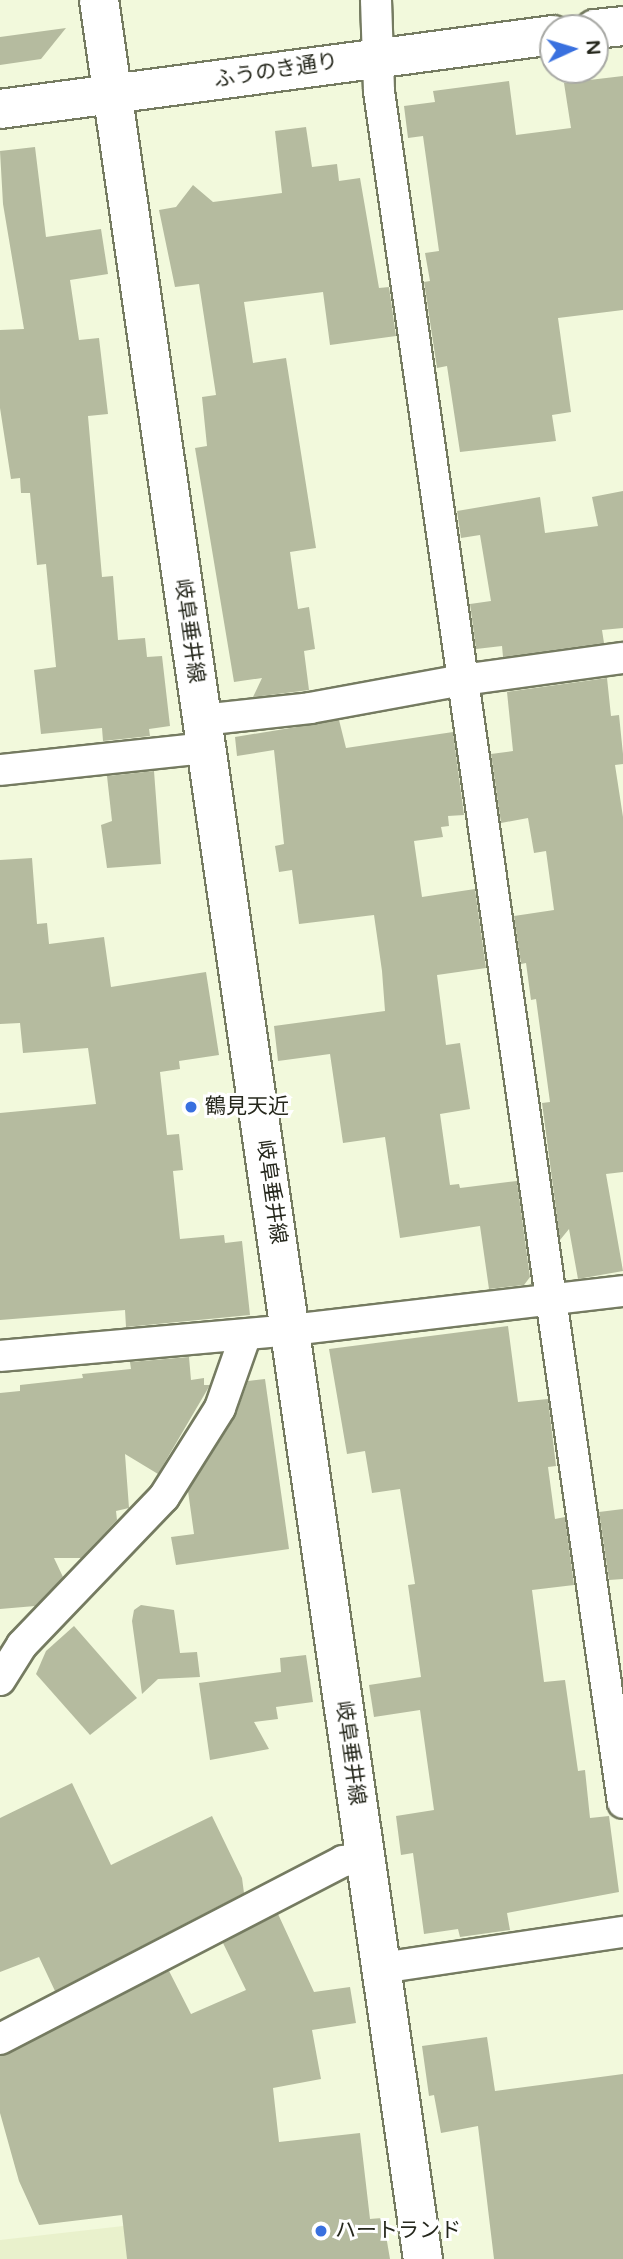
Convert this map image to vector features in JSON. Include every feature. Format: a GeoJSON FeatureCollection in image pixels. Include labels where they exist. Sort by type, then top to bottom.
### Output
{"type":"FeatureCollection","features":[{"type":"Feature","properties":{"kind":"main road","name":"岐阜垂井線"},"geometry":{"type":"LineString","coordinates":[[99,0],[423,2259]]}},
{"type":"Feature","properties":{"kind":"main road","name":"ふうのき通り"},"geometry":{"type":"LineString","coordinates":[[0,109],[112,96],[376,56],[539,36]]}},
{"type":"Feature","properties":{"kind":"street"},"geometry":{"type":"LineString","coordinates":[[376,0],[376,56],[462,680],[623,1803]]}},
{"type":"Feature","properties":{"kind":"street"},"geometry":{"type":"LineString","coordinates":[[0,770],[204,734],[310,708],[462,680],[623,658]]}},
{"type":"Feature","properties":{"kind":"street"},"geometry":{"type":"LineString","coordinates":[[0,1356],[291,1330],[623,1291]]}},
{"type":"Feature","properties":{"kind":"street"},"geometry":{"type":"LineString","coordinates":[[0,1680],[22,1645],[164,1497],[220,1408],[246,1334]]}},
{"type":"Feature","properties":{"kind":"street"},"geometry":{"type":"LineString","coordinates":[[0,2039],[343,1861],[365,1859]]}},
{"type":"Feature","properties":{"kind":"street"},"geometry":{"type":"LineString","coordinates":[[381,1968],[623,1932]]}},
{"type":"Feature","properties":{"kind":"shaded area","name":"ハートランド"},"geometry":{"type":"Polygon","coordinates":[[[379,2218],[385,2259],[0,2259],[0,2240],[141,2224],[145,2242],[379,2218]]]}},
{"type":"Feature","properties":{"kind":"building"},"geometry":{"type":"Polygon","coordinates":[[[66,28],[41,59],[0,65],[0,37],[66,28]]]}},
{"type":"Feature","properties":{"kind":"building"},"geometry":{"type":"Polygon","coordinates":[[[623,76],[623,310],[558,318],[571,412],[552,415],[556,441],[460,452],[447,366],[437,368],[424,282],[430,281],[425,253],[439,251],[423,136],[408,138],[404,106],[435,102],[433,91],[509,81],[516,135],[571,128],[564,84],[609,84],[609,78],[623,76]]]}},
{"type":"Feature","properties":{"kind":"building"},"geometry":{"type":"Polygon","coordinates":[[[306,127],[312,167],[337,164],[339,181],[360,178],[379,288],[389,287],[396,336],[330,345],[323,292],[244,302],[253,363],[286,358],[316,548],[290,552],[298,609],[309,607],[315,649],[304,651],[309,690],[253,697],[262,678],[234,682],[195,448],[207,446],[202,397],[216,395],[199,284],[175,287],[159,210],[176,207],[193,185],[213,202],[282,193],[275,131],[306,127]]]}},
{"type":"Feature","properties":{"kind":"building"},"geometry":{"type":"Polygon","coordinates":[[[35,147],[46,237],[101,229],[108,274],[70,280],[79,340],[99,338],[108,414],[88,416],[102,577],[113,576],[118,640],[145,638],[147,657],[162,656],[170,726],[149,729],[150,736],[103,741],[102,728],[41,734],[34,670],[56,667],[46,564],[37,565],[30,493],[21,493],[20,478],[11,479],[0,408],[0,330],[24,329],[3,204],[0,151],[35,147]]]}},
{"type":"Feature","properties":{"kind":"building"},"geometry":{"type":"Polygon","coordinates":[[[623,491],[623,628],[602,630],[604,643],[503,657],[502,646],[476,649],[470,604],[491,601],[480,535],[461,538],[457,511],[540,497],[545,533],[598,526],[592,497],[623,491]]]}},
{"type":"Feature","properties":{"kind":"building"},"geometry":{"type":"Polygon","coordinates":[[[607,678],[611,716],[619,715],[623,754],[623,764],[615,765],[623,817],[623,1172],[606,1174],[623,1271],[578,1279],[569,1229],[560,1240],[542,1103],[550,1102],[536,999],[531,1000],[526,963],[521,964],[514,916],[554,910],[546,851],[534,853],[528,818],[501,823],[491,754],[513,751],[507,692],[607,678]]]}},
{"type":"Feature","properties":{"kind":"building"},"geometry":{"type":"Polygon","coordinates":[[[339,720],[346,748],[453,732],[464,815],[448,816],[449,826],[441,827],[443,837],[414,841],[422,897],[475,889],[486,968],[437,975],[446,1045],[460,1043],[470,1109],[440,1114],[450,1185],[459,1184],[460,1188],[517,1181],[530,1277],[524,1285],[489,1289],[480,1226],[400,1238],[385,1137],[343,1143],[330,1054],[278,1061],[274,1026],[385,1011],[382,971],[374,915],[299,924],[292,870],[279,872],[275,846],[284,844],[274,750],[237,756],[235,737],[339,720]]]}},
{"type":"Feature","properties":{"kind":"building"},"geometry":{"type":"Polygon","coordinates":[[[154,771],[161,864],[107,868],[101,825],[112,821],[107,776],[154,771]]]}},
{"type":"Feature","properties":{"kind":"building"},"geometry":{"type":"Polygon","coordinates":[[[32,858],[37,924],[47,923],[49,944],[104,937],[111,987],[206,972],[219,1055],[179,1061],[180,1069],[160,1072],[167,1135],[179,1134],[183,1170],[173,1171],[180,1239],[224,1235],[225,1243],[242,1241],[250,1315],[126,1327],[125,1310],[0,1320],[0,1113],[96,1104],[88,1048],[23,1053],[20,1023],[0,1024],[0,860],[32,858]]]}},
{"type":"Feature","properties":{"kind":"building"},"geometry":{"type":"Polygon","coordinates":[[[508,1326],[518,1402],[548,1399],[556,1466],[548,1467],[555,1519],[565,1517],[574,1585],[532,1590],[544,1682],[565,1680],[578,1771],[585,1770],[590,1818],[609,1816],[619,1892],[507,1913],[510,1930],[460,1937],[458,1929],[424,1934],[413,1853],[401,1855],[396,1816],[434,1810],[420,1710],[374,1717],[369,1685],[421,1677],[408,1585],[415,1584],[400,1489],[372,1493],[365,1451],[347,1454],[329,1349],[508,1326]]]}},
{"type":"Feature","properties":{"kind":"building"},"geometry":{"type":"Polygon","coordinates":[[[189,1357],[191,1380],[204,1378],[204,1385],[210,1385],[158,1474],[125,1454],[129,1508],[116,1511],[117,1520],[81,1558],[54,1558],[63,1577],[35,1606],[0,1609],[0,1393],[20,1391],[20,1385],[131,1369],[130,1362],[189,1357]]]}},
{"type":"Feature","properties":{"kind":"building"},"geometry":{"type":"Polygon","coordinates":[[[265,1379],[289,1549],[176,1565],[171,1537],[194,1534],[188,1491],[235,1417],[248,1381],[265,1379]]]}},
{"type":"Feature","properties":{"kind":"building"},"geometry":{"type":"Polygon","coordinates":[[[623,1509],[623,1579],[609,1580],[599,1512],[623,1509]]]}},
{"type":"Feature","properties":{"kind":"building"},"geometry":{"type":"Polygon","coordinates":[[[141,1605],[174,1610],[180,1653],[197,1652],[200,1677],[158,1679],[142,1694],[132,1621],[134,1610],[141,1605]]]}},
{"type":"Feature","properties":{"kind":"building"},"geometry":{"type":"Polygon","coordinates":[[[74,1626],[137,1698],[90,1735],[36,1674],[46,1651],[74,1626]]]}},
{"type":"Feature","properties":{"kind":"building"},"geometry":{"type":"Polygon","coordinates":[[[306,1655],[313,1702],[276,1707],[278,1719],[254,1722],[269,1749],[210,1760],[199,1683],[281,1672],[280,1658],[306,1655]]]}},
{"type":"Feature","properties":{"kind":"building"},"geometry":{"type":"Polygon","coordinates":[[[72,1783],[111,1865],[212,1816],[242,1878],[244,1893],[55,1991],[39,1957],[0,1972],[0,1818],[72,1783]]]}},
{"type":"Feature","properties":{"kind":"building"},"geometry":{"type":"Polygon","coordinates":[[[278,1914],[314,1992],[350,1987],[356,2023],[312,2030],[321,2079],[273,2088],[279,2142],[360,2133],[370,2219],[383,2218],[390,2259],[127,2259],[122,2215],[39,2225],[19,2181],[0,2113],[0,2056],[169,1971],[191,2014],[246,1990],[223,1943],[278,1914]]]}},
{"type":"Feature","properties":{"kind":"building"},"geometry":{"type":"Polygon","coordinates":[[[487,2037],[495,2091],[623,2074],[623,2259],[494,2259],[478,2126],[441,2133],[434,2095],[429,2096],[422,2046],[487,2037]]]}},
{"type":"Feature","properties":{"kind":"place","name":"鶴見天近"},"geometry":{"type":"Point","coordinates":[191,1107]}},
{"type":"Feature","properties":{"kind":"place","name":"ハートランド"},"geometry":{"type":"Point","coordinates":[321,2231]}}]}
